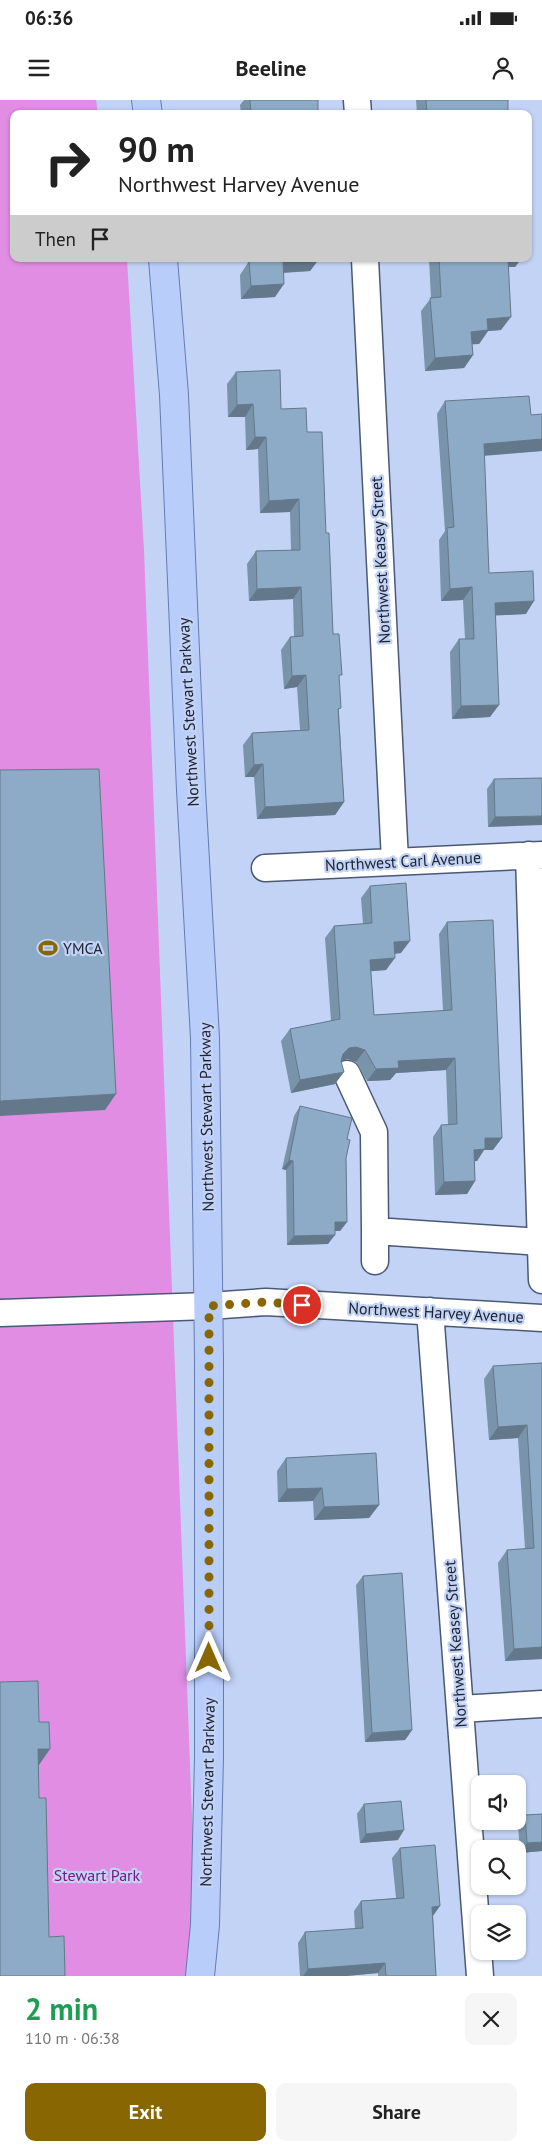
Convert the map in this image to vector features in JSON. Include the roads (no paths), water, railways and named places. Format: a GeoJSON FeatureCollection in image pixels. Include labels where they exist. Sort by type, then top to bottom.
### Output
{"type":"FeatureCollection","features":[{"type":"Feature","properties":{"kind":"main road","name":"Northwest Stewart Parkway"},"geometry":{"type":"LineString","coordinates":[[163,262],[174,396],[191,790],[205,1038],[209,1306],[208,1834],[205,1925],[200,1976]]}},
{"type":"Feature","properties":{"kind":"street","name":"Northwest Keasey Street"},"geometry":{"type":"LineString","coordinates":[[365,262],[395,861]]}},
{"type":"Feature","properties":{"kind":"street","name":"Northwest Carl Avenue"},"geometry":{"type":"LineString","coordinates":[[265,868],[536,855]]}},
{"type":"Feature","properties":{"kind":"street"},"geometry":{"type":"LineString","coordinates":[[536,855],[542,1280]]}},
{"type":"Feature","properties":{"kind":"street"},"geometry":{"type":"LineString","coordinates":[[347,1074],[374,1132],[375,1261]]}},
{"type":"Feature","properties":{"kind":"street"},"geometry":{"type":"LineString","coordinates":[[375,1231],[540,1242]]}},
{"type":"Feature","properties":{"kind":"street","name":"Northwest Harvey Avenue"},"geometry":{"type":"LineString","coordinates":[[0,1313],[209,1306],[266,1302],[542,1318]]}},
{"type":"Feature","properties":{"kind":"street","name":"Northwest Keasey Street"},"geometry":{"type":"LineString","coordinates":[[430,1312],[480,1976]]}},
{"type":"Feature","properties":{"kind":"street"},"geometry":{"type":"LineString","coordinates":[[460,1709],[542,1704]]}},
{"type":"Feature","properties":{"kind":"place","name":"YMCA"},"geometry":{"type":"Point","coordinates":[48,948]}},
{"type":"Feature","properties":{"kind":"park label","name":"Stewart Park"},"geometry":{"type":"Point","coordinates":[97,1875]}}]}
